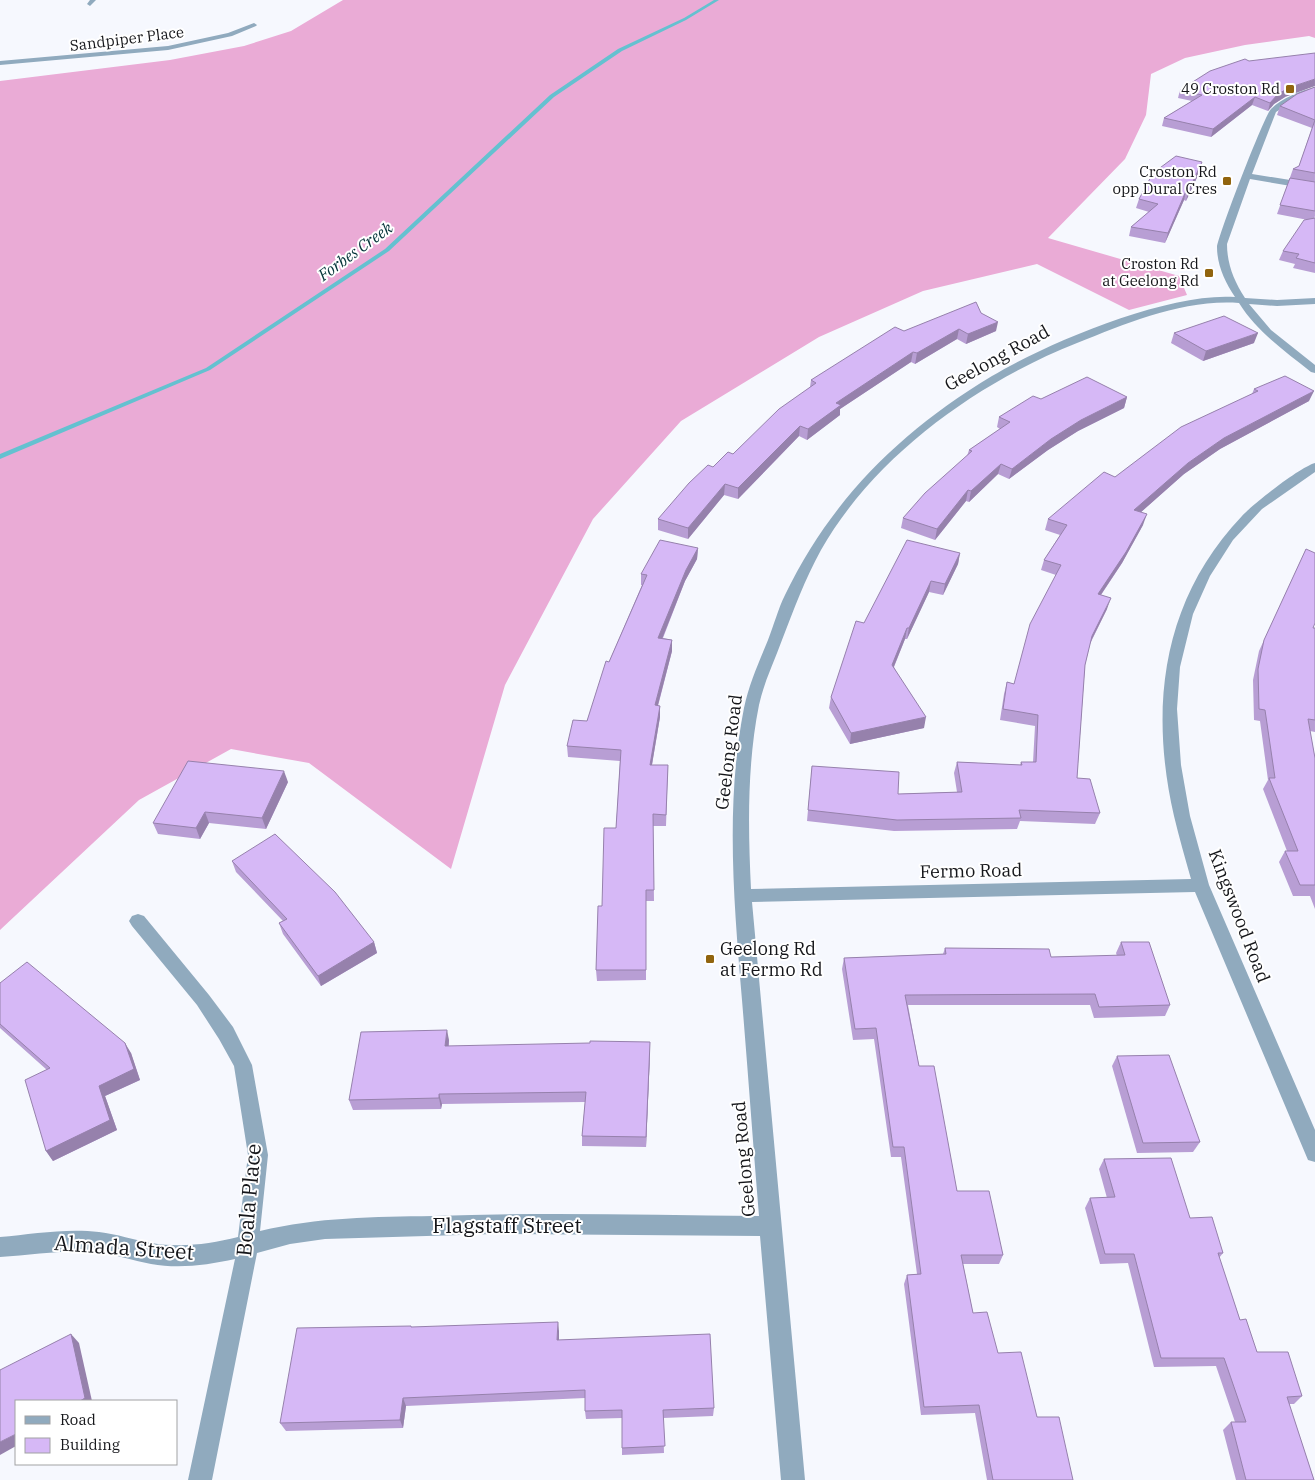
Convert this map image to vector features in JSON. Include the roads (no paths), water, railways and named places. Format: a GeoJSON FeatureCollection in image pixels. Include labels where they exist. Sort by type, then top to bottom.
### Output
{"type":"FeatureCollection","features":[{"type":"Feature","properties":{"kind":"street","name":"Sandpiper Place"},"geometry":{"type":"LineString","coordinates":[[0,64],[168,48],[221,38],[254,25]]}},
{"type":"Feature","properties":{"kind":"street"},"geometry":{"type":"LineString","coordinates":[[1315,89],[1290,99],[1273,111],[1246,176],[1222,244],[1222,255],[1228,276],[1240,299],[1267,332],[1315,370]]}},
{"type":"Feature","properties":{"kind":"street"},"geometry":{"type":"LineString","coordinates":[[1246,176],[1315,187]]}},
{"type":"Feature","properties":{"kind":"street","name":"Geelong Road"},"geometry":{"type":"LineString","coordinates":[[793,1480],[769,1226],[742,896],[740,826],[742,779],[756,691],[792,594],[841,511],[866,480],[890,456],[942,412],[978,387],[1018,365],[1078,338],[1122,322],[1202,300],[1240,299],[1277,303],[1315,301]]}},
{"type":"Feature","properties":{"kind":"street","name":"Kingswood Road"},"geometry":{"type":"LineString","coordinates":[[1315,467],[1258,506],[1228,538],[1203,576],[1186,614],[1173,667],[1170,709],[1173,765],[1182,816],[1202,885],[1315,1153]]}},
{"type":"Feature","properties":{"kind":"street","name":"Fermo Road"},"geometry":{"type":"LineString","coordinates":[[742,896],[1202,885]]}},
{"type":"Feature","properties":{"kind":"street","name":"Boala Place"},"geometry":{"type":"LineString","coordinates":[[138,921],[204,1000],[226,1033],[243,1065],[258,1155],[248,1245],[200,1480]]}},
{"type":"Feature","properties":{"kind":"street","name":"Flagstaff Street"},"geometry":{"type":"LineString","coordinates":[[248,1245],[290,1234],[325,1229],[494,1224],[769,1226]]}},
{"type":"Feature","properties":{"kind":"street","name":"Almada Street"},"geometry":{"type":"LineString","coordinates":[[0,1248],[59,1242],[99,1242],[153,1254],[185,1256],[216,1253],[248,1245]]}},
{"type":"Feature","properties":{"kind":"waterway","name":"Forbes Creek"},"geometry":{"type":"LineString","coordinates":[[0,457],[208,369],[387,250],[552,96],[620,50],[685,19],[717,0]]}},
{"type":"Feature","properties":{"kind":"place","name":"49 Croston Rd"},"geometry":{"type":"Point","coordinates":[1290,89]}},
{"type":"Feature","properties":{"kind":"place","name":"Croston Rd opp Dural Cres"},"geometry":{"type":"Point","coordinates":[1227,181]}},
{"type":"Feature","properties":{"kind":"place","name":"Croston Rd at Geelong Rd"},"geometry":{"type":"Point","coordinates":[1209,273]}},
{"type":"Feature","properties":{"kind":"place","name":"Geelong Rd at Fermo Rd"},"geometry":{"type":"Point","coordinates":[710,959]}}]}
